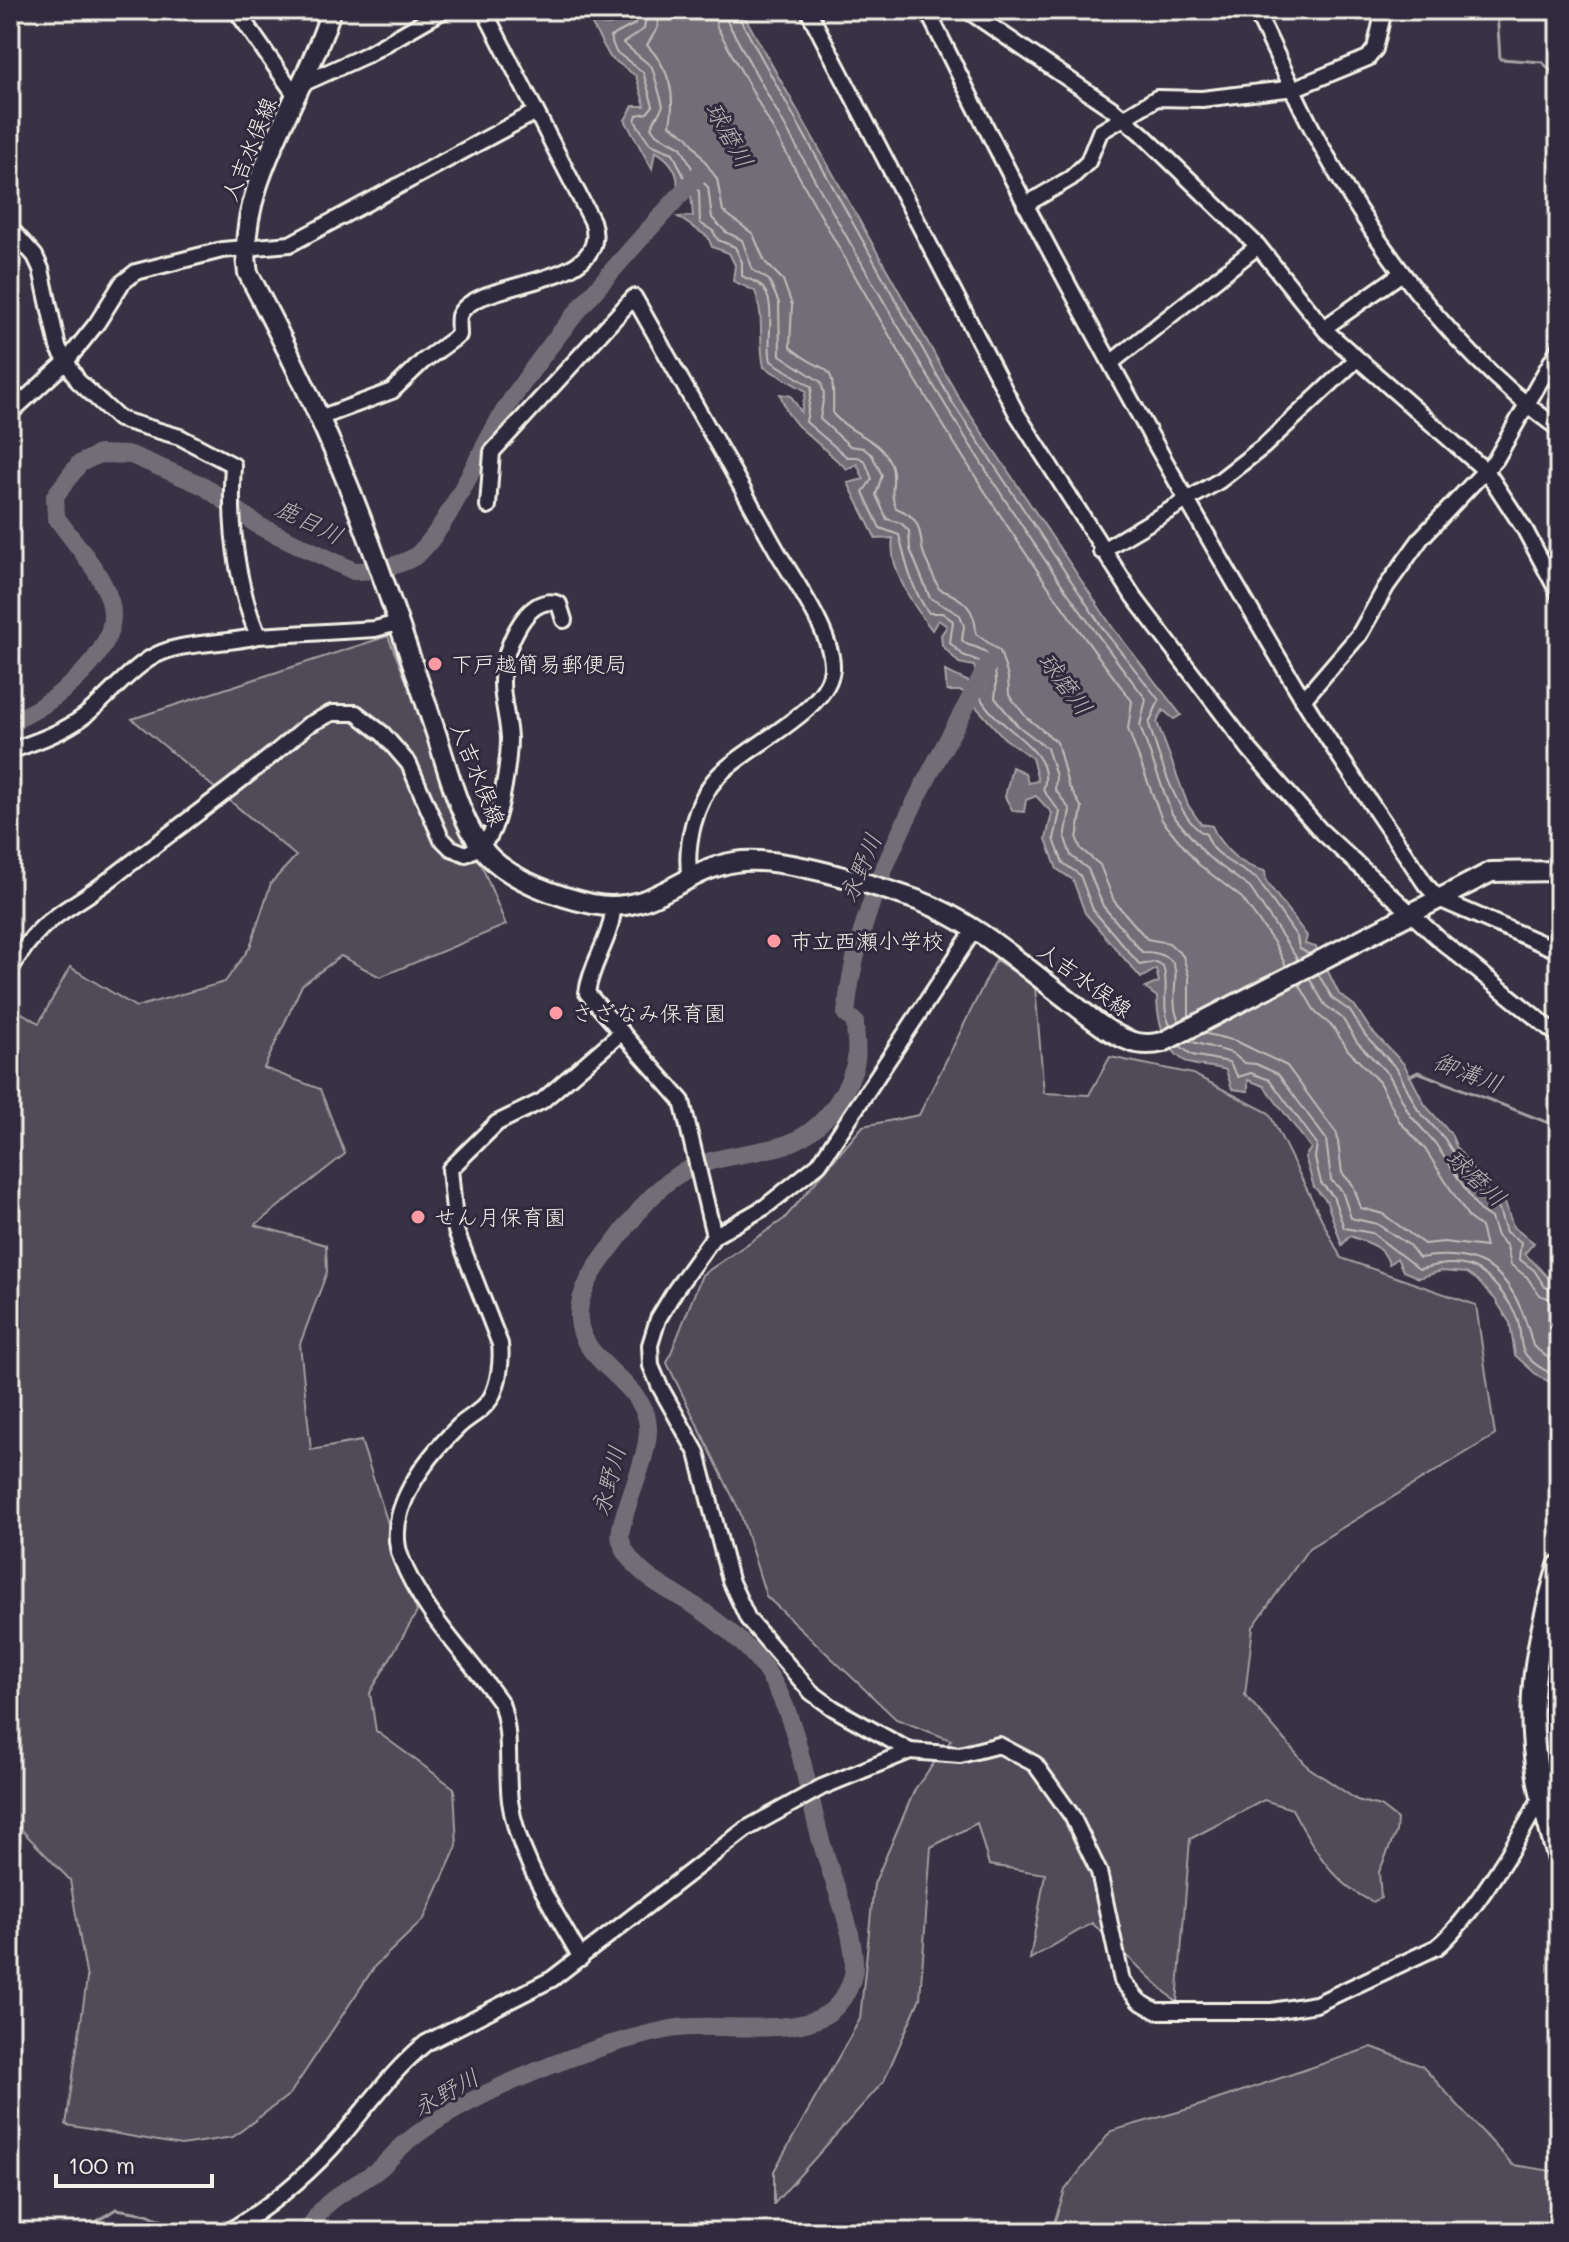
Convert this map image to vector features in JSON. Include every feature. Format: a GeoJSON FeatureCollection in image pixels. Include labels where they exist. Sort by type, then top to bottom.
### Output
{"type":"FeatureCollection","features":[{"type":"Feature","properties":{"kind":"highway"},"geometry":{"type":"LineString","coordinates":[[1559,1566],[1538,1639],[1531,1704],[1532,1759],[1559,1859]]}},
{"type":"Feature","properties":{"kind":"main road","name":"人吉水俣線"},"geometry":{"type":"LineString","coordinates":[[331,10],[248,209],[243,248],[248,273],[322,417],[368,536],[457,798],[488,856],[520,878],[589,903],[613,907],[662,896],[709,869],[747,861],[769,862],[861,883],[952,915],[1107,1029],[1139,1043],[1163,1042],[1491,872],[1559,871]]}},
{"type":"Feature","properties":{"kind":"street"},"geometry":{"type":"LineString","coordinates":[[236,10],[299,90],[444,10]]}},
{"type":"Feature","properties":{"kind":"street"},"geometry":{"type":"LineString","coordinates":[[322,417],[392,391],[422,362],[459,335],[459,317],[466,307],[495,292],[538,281],[571,267],[595,244],[597,235],[592,221],[534,113],[484,10]]}},
{"type":"Feature","properties":{"kind":"street"},"geometry":{"type":"LineString","coordinates":[[808,10],[1017,414],[1101,551],[1250,750],[1320,830],[1408,916],[1559,1036]]}},
{"type":"Feature","properties":{"kind":"street"},"geometry":{"type":"LineString","coordinates":[[927,10],[1025,205],[1303,700],[1439,899],[1559,951]]}},
{"type":"Feature","properties":{"kind":"street"},"geometry":{"type":"LineString","coordinates":[[967,10],[1122,119],[1258,246],[1324,328],[1487,472],[1525,530],[1559,594]]}},
{"type":"Feature","properties":{"kind":"street"},"geometry":{"type":"LineString","coordinates":[[1255,10],[1318,140],[1402,273],[1433,314],[1527,406],[1559,429]]}},
{"type":"Feature","properties":{"kind":"street"},"geometry":{"type":"LineString","coordinates":[[1025,205],[1071,178],[1088,162],[1100,132],[1157,98],[1202,99],[1295,88],[1368,58],[1375,49],[1384,10]]}},
{"type":"Feature","properties":{"kind":"street"},"geometry":{"type":"LineString","coordinates":[[10,413],[65,363],[97,323],[122,283],[136,272],[208,253],[290,244],[534,113]]}},
{"type":"Feature","properties":{"kind":"street"},"geometry":{"type":"LineString","coordinates":[[10,228],[35,256],[41,269],[65,363],[78,381],[119,419],[180,437],[233,465],[232,517],[242,599],[258,636]]}},
{"type":"Feature","properties":{"kind":"street"},"geometry":{"type":"LineString","coordinates":[[1112,362],[1258,246]]}},
{"type":"Feature","properties":{"kind":"street"},"geometry":{"type":"LineString","coordinates":[[1324,328],[1402,273]]}},
{"type":"Feature","properties":{"kind":"street"},"geometry":{"type":"LineString","coordinates":[[488,506],[492,452],[634,297],[800,592],[827,643],[832,663],[827,686],[789,724],[718,776],[703,798],[693,826],[687,863],[690,879]]}},
{"type":"Feature","properties":{"kind":"street"},"geometry":{"type":"LineString","coordinates":[[1303,700],[1359,635],[1386,587],[1422,537],[1487,472],[1559,348]]}},
{"type":"Feature","properties":{"kind":"street"},"geometry":{"type":"LineString","coordinates":[[1101,551],[1219,481],[1264,446],[1357,359]]}},
{"type":"Feature","properties":{"kind":"street"},"geometry":{"type":"LineString","coordinates":[[10,970],[38,927],[59,910],[101,886],[308,725],[332,713],[356,713],[383,734],[409,764],[441,838],[451,848],[466,854],[481,846],[492,831],[497,814],[507,756],[502,683],[509,644],[536,606],[551,601],[559,604],[564,620]]}},
{"type":"Feature","properties":{"kind":"street"},"geometry":{"type":"LineString","coordinates":[[10,751],[42,740],[82,718],[126,675],[166,650],[228,644],[258,636],[375,629],[398,623]]}},
{"type":"Feature","properties":{"kind":"street"},"geometry":{"type":"LineString","coordinates":[[613,907],[609,937],[589,979],[587,993],[682,1101],[714,1236]]}},
{"type":"Feature","properties":{"kind":"street"},"geometry":{"type":"LineString","coordinates":[[974,930],[874,1082],[846,1118],[833,1144],[799,1182],[737,1225],[714,1236],[658,1319],[650,1355],[660,1387],[697,1453],[730,1580],[755,1629],[811,1692],[833,1708],[910,1751],[960,1755],[999,1745],[1035,1764],[1072,1816],[1099,1872],[1122,1981],[1139,2001],[1156,2011],[1272,2011],[1316,2004],[1437,1947],[1454,1933],[1541,1796],[1559,1757]]}},
{"type":"Feature","properties":{"kind":"street"},"geometry":{"type":"LineString","coordinates":[[581,1958],[537,1880],[518,1834],[510,1801],[507,1719],[501,1703],[420,1597],[400,1557],[396,1538],[398,1517],[425,1465],[492,1396],[501,1357],[500,1344],[456,1231],[450,1169],[497,1123],[542,1101],[622,1032]]}},
{"type":"Feature","properties":{"kind":"street"},"geometry":{"type":"LineString","coordinates":[[228,2232],[269,2204],[320,2160],[407,2058],[426,2043],[552,1979],[746,1829],[822,1787],[910,1751]]}},
{"type":"Feature","properties":{"kind":"shaded area"},"geometry":{"type":"Polygon","coordinates":[[[388,636],[506,925],[380,977],[341,956],[302,985],[264,1068],[320,1089],[345,1154],[255,1225],[326,1245],[327,1272],[300,1344],[311,1450],[361,1441],[417,1612],[370,1693],[376,1731],[454,1788],[457,1846],[424,1919],[375,1966],[290,2094],[233,2137],[181,2145],[66,2125],[87,1979],[70,1880],[10,1818],[10,1006],[39,1023],[70,967],[136,1007],[225,982],[250,947],[271,883],[296,856],[132,719],[388,636]]]}},
{"type":"Feature","properties":{"kind":"shaded area"},"geometry":{"type":"Polygon","coordinates":[[[996,960],[1035,986],[1044,1093],[1089,1095],[1110,1057],[1193,1074],[1269,1113],[1341,1258],[1476,1305],[1495,1435],[1309,1548],[1253,1627],[1245,1695],[1308,1767],[1357,1800],[1380,1806],[1397,1819],[1396,1832],[1379,1872],[1381,1898],[1373,1902],[1346,1885],[1325,1863],[1292,1809],[1264,1800],[1190,1839],[1177,2003],[1092,1923],[1030,1959],[1045,1874],[989,1865],[977,1823],[931,1847],[920,1998],[884,2081],[774,2204],[774,2171],[860,2019],[874,1884],[915,1789],[951,1740],[896,1719],[766,1596],[740,1512],[667,1363],[702,1275],[784,1219],[863,1126],[919,1115],[996,960]]]}},
{"type":"Feature","properties":{"kind":"shaded area"},"geometry":{"type":"Polygon","coordinates":[[[1372,2047],[1422,2066],[1513,2165],[1559,2172],[1559,2232],[1051,2232],[1065,2190],[1111,2131],[1192,2108],[1372,2047]]]}},
{"type":"Feature","properties":{"kind":"water","name":"球磨川"},"geometry":{"type":"Polygon","coordinates":[[[625,10],[741,10],[959,398],[1113,628],[1181,715],[1174,719],[1163,710],[1157,722],[1188,805],[1201,824],[1212,826],[1233,855],[1265,871],[1266,881],[1307,936],[1305,944],[1316,947],[1339,994],[1355,1006],[1370,1029],[1404,1064],[1425,1105],[1451,1134],[1493,1199],[1505,1202],[1513,1227],[1534,1243],[1524,1254],[1559,1286],[1559,1386],[1539,1377],[1515,1355],[1510,1323],[1495,1299],[1477,1280],[1466,1273],[1441,1271],[1419,1278],[1403,1271],[1397,1258],[1389,1264],[1379,1248],[1368,1243],[1350,1236],[1342,1245],[1326,1200],[1314,1187],[1305,1157],[1311,1148],[1264,1086],[1248,1080],[1248,1091],[1232,1089],[1226,1070],[1189,1063],[1168,1044],[1161,1025],[1157,997],[1145,988],[1159,982],[1156,969],[1141,978],[1085,913],[1073,880],[1057,869],[1046,839],[1052,813],[1036,796],[1026,800],[1024,812],[1013,811],[1005,797],[1012,767],[1025,773],[1028,783],[1038,781],[1032,758],[1004,738],[962,691],[947,691],[945,671],[980,687],[974,666],[959,663],[942,645],[941,635],[947,626],[938,620],[932,630],[910,599],[894,562],[893,538],[876,539],[848,483],[864,479],[857,464],[847,469],[797,425],[787,412],[780,394],[791,396],[801,412],[806,391],[764,367],[760,310],[755,291],[733,281],[735,265],[729,253],[712,247],[708,237],[678,217],[693,216],[691,194],[677,190],[673,167],[655,151],[652,169],[625,120],[633,106],[645,106],[636,76],[610,57],[591,23],[609,25],[631,18],[625,10]]]}},
{"type":"Feature","properties":{"kind":"waterway"},"geometry":{"type":"LineString","coordinates":[[1497,10],[1500,59],[1542,62],[1559,78]]}},
{"type":"Feature","properties":{"kind":"waterway","name":"鹿目川"},"geometry":{"type":"LineString","coordinates":[[10,722],[45,704],[81,675],[106,639],[112,620],[106,590],[56,517],[55,496],[79,464],[99,454],[131,455],[204,486],[259,526],[354,571],[405,562],[418,554],[442,524],[496,424],[550,346],[598,286],[700,173]]}},
{"type":"Feature","properties":{"kind":"waterway","name":"永野川"},"geometry":{"type":"LineString","coordinates":[[308,2232],[328,2204],[379,2169],[408,2141],[464,2105],[498,2088],[570,2058],[671,2029],[762,2028],[807,2023],[825,2015],[839,2003],[848,1988],[854,1966],[850,1932],[822,1844],[794,1731],[777,1689],[745,1646],[704,1612],[645,1574],[635,1565],[621,1541],[623,1520],[644,1456],[648,1426],[644,1410],[636,1397],[601,1361],[582,1335],[579,1309],[589,1279],[601,1261],[636,1215],[673,1178],[706,1162],[794,1141],[817,1126],[836,1105],[849,1081],[857,1051],[855,1022],[846,1014],[853,967],[865,921],[900,832],[989,663]]}},
{"type":"Feature","properties":{"kind":"waterway","name":"御溝川"},"geometry":{"type":"LineString","coordinates":[[1410,1076],[1418,1072],[1559,1127]]}},
{"type":"Feature","properties":{"kind":"waterway"},"geometry":{"type":"LineString","coordinates":[[80,2232],[116,2209],[147,2214],[186,2232]]}},
{"type":"Feature","properties":{"kind":"place","name":"下戸越簡易郵便局"},"geometry":{"type":"Point","coordinates":[435,664]}},
{"type":"Feature","properties":{"kind":"place","name":"市立西瀬小学校"},"geometry":{"type":"Point","coordinates":[774,941]}},
{"type":"Feature","properties":{"kind":"place","name":"さざなみ保育園"},"geometry":{"type":"Point","coordinates":[556,1013]}},
{"type":"Feature","properties":{"kind":"place","name":"せん月保育園"},"geometry":{"type":"Point","coordinates":[418,1217]}}]}
